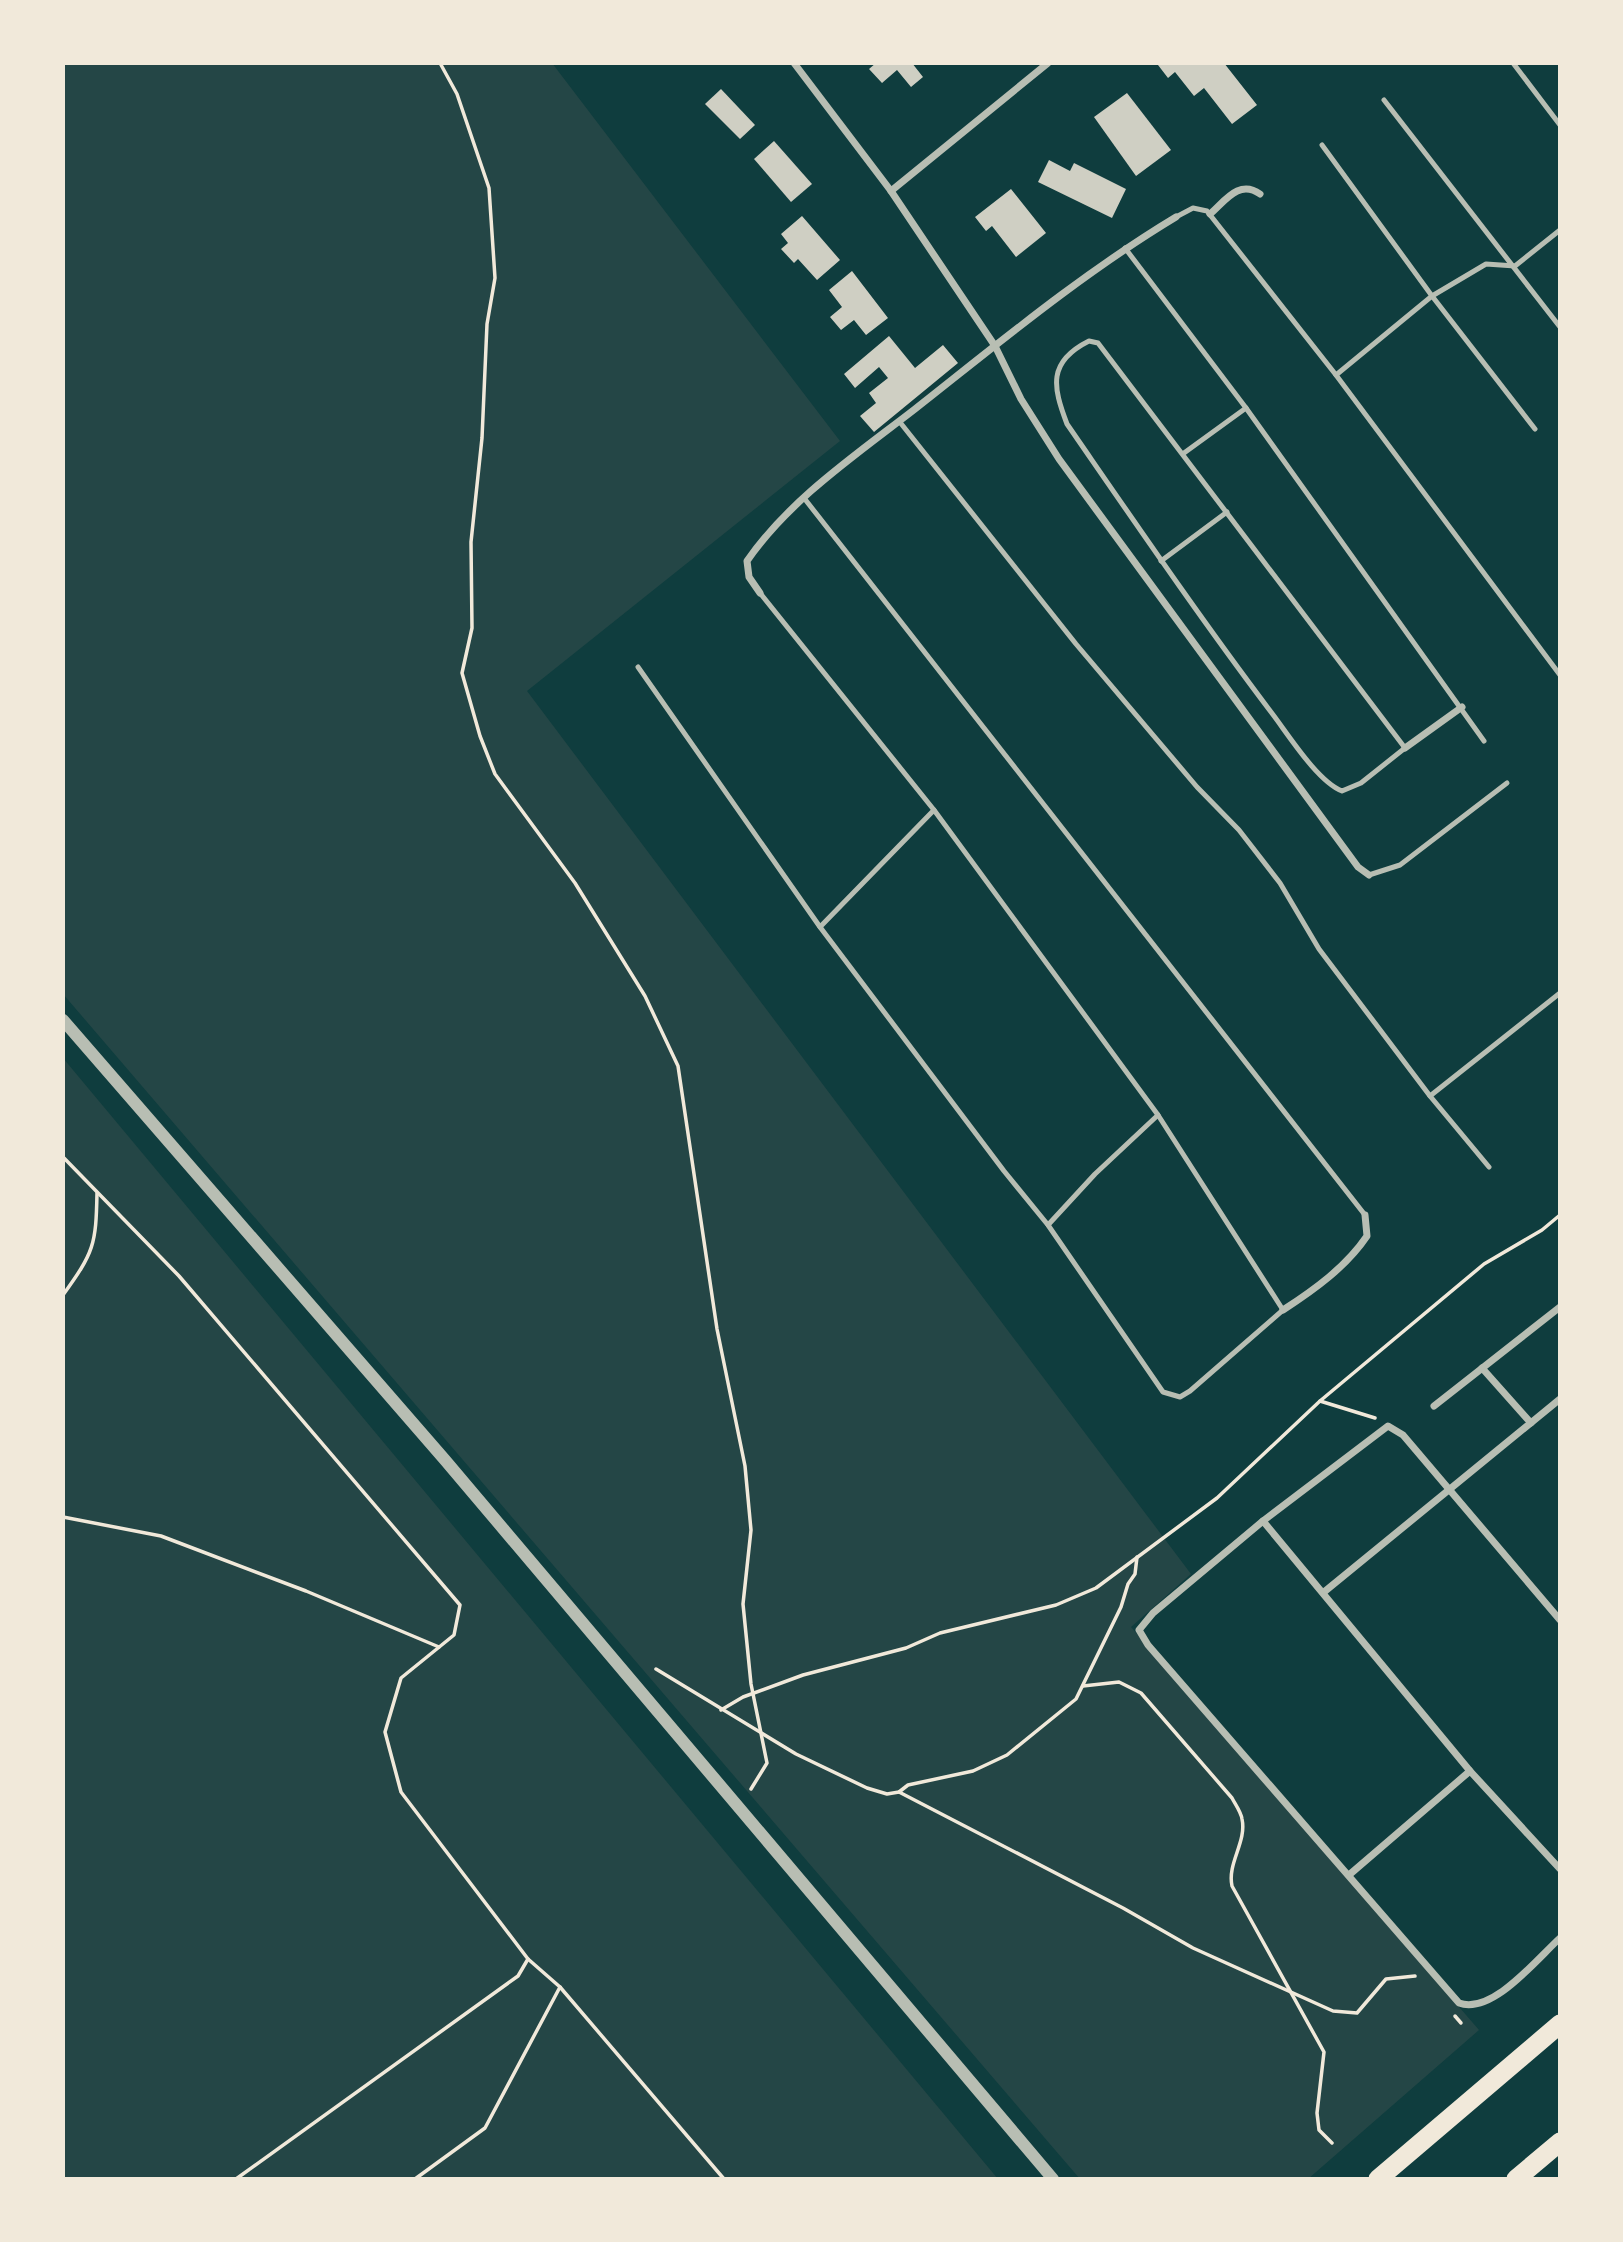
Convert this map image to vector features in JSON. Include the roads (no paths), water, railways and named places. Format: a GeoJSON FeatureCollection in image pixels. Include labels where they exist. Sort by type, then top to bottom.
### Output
{"type":"FeatureCollection","features":[{"type":"Feature","properties":{"kind":"highway"},"geometry":{"type":"LineString","coordinates":[[1378,2179],[1560,2024]]}},
{"type":"Feature","properties":{"kind":"highway"},"geometry":{"type":"LineString","coordinates":[[1516,2179],[1560,2142]]}},
{"type":"Feature","properties":{"kind":"street"},"geometry":{"type":"LineString","coordinates":[[794,63],[891,191],[995,346],[1021,399],[1059,459],[1358,867],[1369,875]]}},
{"type":"Feature","properties":{"kind":"street"},"geometry":{"type":"LineString","coordinates":[[891,191],[1048,63]]}},
{"type":"Feature","properties":{"kind":"street"},"geometry":{"type":"LineString","coordinates":[[1210,214],[1241,188],[1249,187],[1259,194]]}},
{"type":"Feature","properties":{"kind":"street"},"geometry":{"type":"LineString","coordinates":[[760,593],[749,577],[747,561],[804,498],[995,346],[1125,248],[1175,217]]}},
{"type":"Feature","properties":{"kind":"street"},"geometry":{"type":"LineString","coordinates":[[1405,748],[1462,707]]}},
{"type":"Feature","properties":{"kind":"street"},"geometry":{"type":"LineString","coordinates":[[63,1020],[445,1460],[1054,2179]]}},
{"type":"Feature","properties":{"kind":"street"},"geometry":{"type":"LineString","coordinates":[[1283,1310],[1308,1294],[1360,1246],[1367,1236],[1368,1226],[1364,1215]]}},
{"type":"Feature","properties":{"kind":"street"},"geometry":{"type":"LineString","coordinates":[[1434,1406],[1560,1307]]}},
{"type":"Feature","properties":{"kind":"street"},"geometry":{"type":"LineString","coordinates":[[1482,1368],[1531,1423]]}},
{"type":"Feature","properties":{"kind":"street"},"geometry":{"type":"LineString","coordinates":[[1324,1592],[1560,1399]]}},
{"type":"Feature","properties":{"kind":"street"},"geometry":{"type":"LineString","coordinates":[[1560,1620],[1403,1436],[1392,1427],[1383,1427],[1263,1521],[1153,1613],[1139,1630],[1148,1645],[1451,1995],[1469,2007],[1494,1998],[1560,1938]]}},
{"type":"Feature","properties":{"kind":"street"},"geometry":{"type":"LineString","coordinates":[[1263,1521],[1470,1771],[1560,1869]]}},
{"type":"Feature","properties":{"kind":"street"},"geometry":{"type":"LineString","coordinates":[[1349,1875],[1470,1771]]}},
{"type":"Feature","properties":{"kind":"lane"},"geometry":{"type":"LineString","coordinates":[[1513,63],[1560,125]]}},
{"type":"Feature","properties":{"kind":"lane"},"geometry":{"type":"LineString","coordinates":[[1384,100],[1560,327]]}},
{"type":"Feature","properties":{"kind":"lane"},"geometry":{"type":"LineString","coordinates":[[1322,145],[1432,296],[1535,429]]}},
{"type":"Feature","properties":{"kind":"lane"},"geometry":{"type":"LineString","coordinates":[[1175,217],[1193,208],[1203,209],[1210,214],[1336,374],[1560,675]]}},
{"type":"Feature","properties":{"kind":"lane"},"geometry":{"type":"LineString","coordinates":[[1336,374],[1432,296],[1486,264],[1514,266],[1560,230]]}},
{"type":"Feature","properties":{"kind":"lane"},"geometry":{"type":"LineString","coordinates":[[1125,248],[1246,408],[1484,741]]}},
{"type":"Feature","properties":{"kind":"lane"},"geometry":{"type":"LineString","coordinates":[[1089,341],[1098,343],[1184,453],[1405,748],[1361,783],[1342,791],[1335,788],[1303,754],[1161,561],[1067,424],[1055,388],[1062,361],[1069,353],[1089,341]]}},
{"type":"Feature","properties":{"kind":"lane"},"geometry":{"type":"LineString","coordinates":[[1184,453],[1246,408]]}},
{"type":"Feature","properties":{"kind":"lane"},"geometry":{"type":"LineString","coordinates":[[899,421],[1076,644],[1197,787],[1239,830],[1280,883],[1319,949],[1430,1096],[1489,1167]]}},
{"type":"Feature","properties":{"kind":"lane"},"geometry":{"type":"LineString","coordinates":[[804,498],[1364,1215]]}},
{"type":"Feature","properties":{"kind":"lane"},"geometry":{"type":"LineString","coordinates":[[1161,561],[1227,512]]}},
{"type":"Feature","properties":{"kind":"lane"},"geometry":{"type":"LineString","coordinates":[[638,667],[820,928],[1003,1171],[1048,1225],[1163,1392],[1180,1397],[1190,1391],[1283,1310],[1158,1115],[934,810],[760,593]]}},
{"type":"Feature","properties":{"kind":"lane"},"geometry":{"type":"LineString","coordinates":[[1369,875],[1400,865],[1507,783]]}},
{"type":"Feature","properties":{"kind":"lane"},"geometry":{"type":"LineString","coordinates":[[820,928],[934,810]]}},
{"type":"Feature","properties":{"kind":"lane"},"geometry":{"type":"LineString","coordinates":[[1430,1096],[1560,993]]}},
{"type":"Feature","properties":{"kind":"lane"},"geometry":{"type":"LineString","coordinates":[[1048,1225],[1095,1174],[1158,1115]]}}]}
